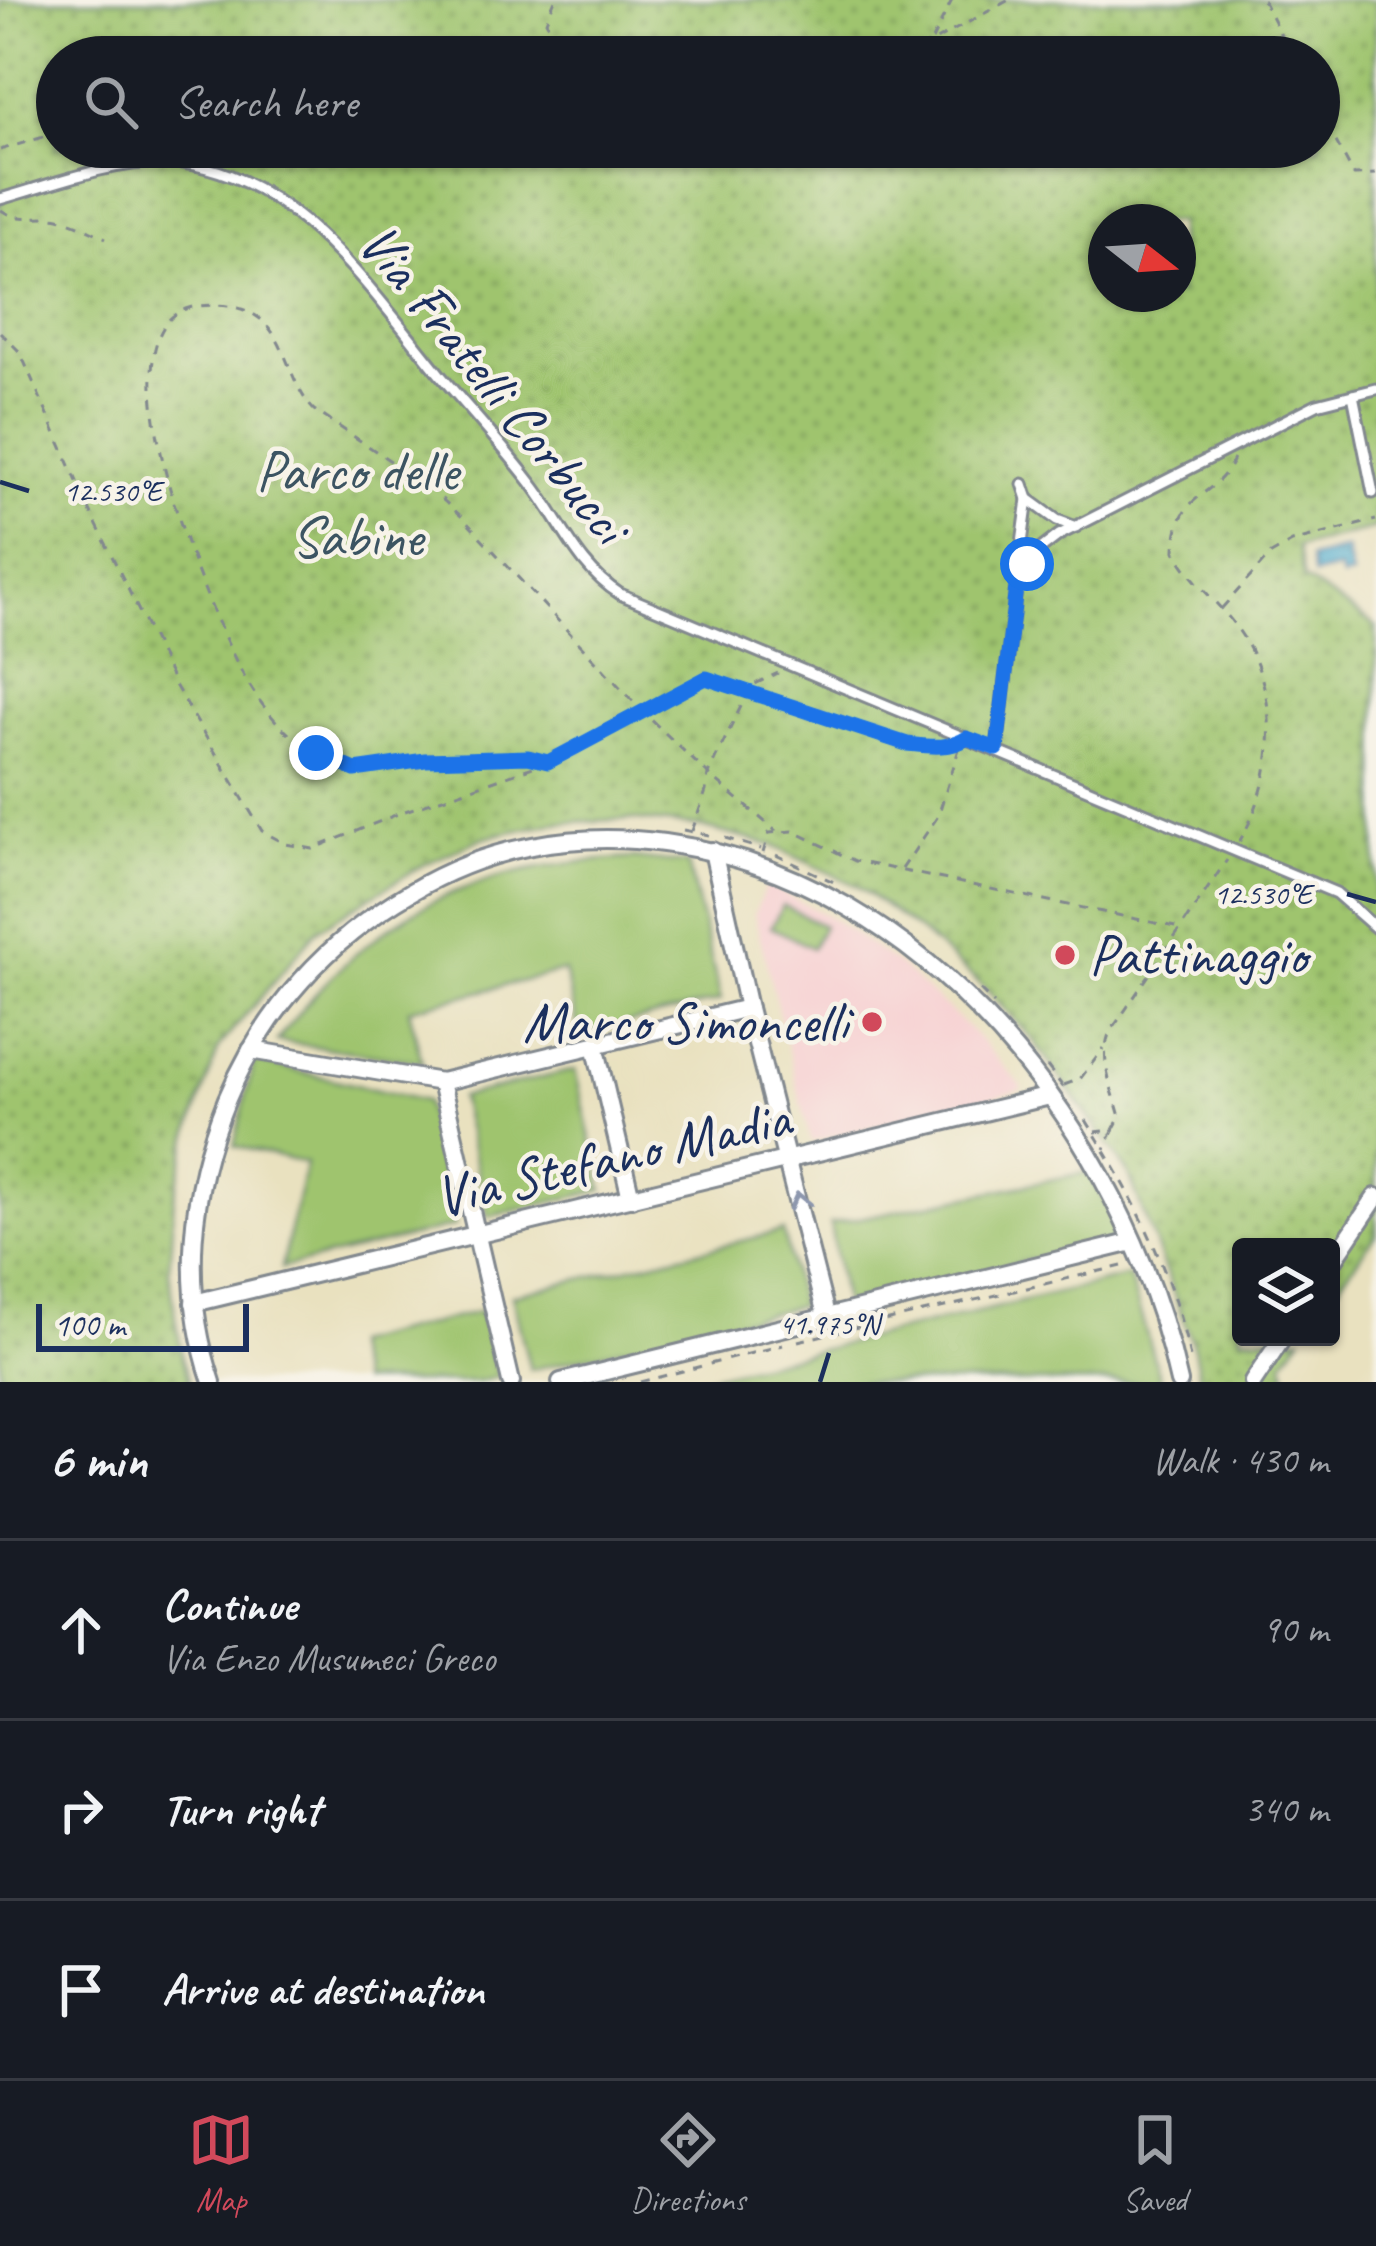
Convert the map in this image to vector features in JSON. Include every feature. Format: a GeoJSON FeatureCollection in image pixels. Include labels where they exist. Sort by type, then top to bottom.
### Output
{"type":"FeatureCollection","features":[{"type":"Feature","properties":{"kind":"street"},"geometry":{"type":"LineString","coordinates":[[212,1382],[194,1303],[192,1244],[202,1175],[218,1121],[251,1049],[282,1004],[333,947],[393,902],[451,870],[518,848],[575,840],[643,840],[713,851],[759,866],[850,908],[922,960],[1057,1091],[1133,1242],[1179,1382]]}},
{"type":"Feature","properties":{"kind":"street"},"geometry":{"type":"LineString","coordinates":[[713,851],[826,1315]]}},
{"type":"Feature","properties":{"kind":"street"},"geometry":{"type":"LineString","coordinates":[[251,1049],[441,1082],[748,1008]]}},
{"type":"Feature","properties":{"kind":"street"},"geometry":{"type":"LineString","coordinates":[[595,1046],[631,1198]]}},
{"type":"Feature","properties":{"kind":"street"},"geometry":{"type":"LineString","coordinates":[[441,1082],[511,1382]]}},
{"type":"Feature","properties":{"kind":"street","name":"Via Stefano Madia"},"geometry":{"type":"LineString","coordinates":[[194,1303],[790,1161],[1057,1091]]}},
{"type":"Feature","properties":{"kind":"street"},"geometry":{"type":"LineString","coordinates":[[1340,1250],[1376,1196]]}},
{"type":"Feature","properties":{"kind":"street"},"geometry":{"type":"LineString","coordinates":[[561,1382],[1133,1242]]}},
{"type":"Feature","properties":{"kind":"street"},"geometry":{"type":"LineString","coordinates":[[1253,1382],[1277,1346]]}},
{"type":"Feature","properties":{"kind":"lane","name":"Via Fratelli Corbucci"},"geometry":{"type":"LineString","coordinates":[[0,199],[117,168]]}},
{"type":"Feature","properties":{"kind":"lane","name":"Via Fratelli Corbucci"},"geometry":{"type":"LineString","coordinates":[[201,168],[269,197],[319,235],[355,271],[536,489],[598,580],[620,594],[1336,893],[1376,928]]}},
{"type":"Feature","properties":{"kind":"lane"},"geometry":{"type":"LineString","coordinates":[[1017,579],[1042,548],[1076,526],[1317,404],[1376,389]]}},
{"type":"Feature","properties":{"kind":"lane"},"geometry":{"type":"LineString","coordinates":[[1353,395],[1373,493]]}},
{"type":"Feature","properties":{"kind":"lane"},"geometry":{"type":"LineString","coordinates":[[997,749],[1028,500],[1023,484]]}},
{"type":"Feature","properties":{"kind":"lane"},"geometry":{"type":"LineString","coordinates":[[1028,500],[1057,520],[1076,526]]}},
{"type":"Feature","properties":{"kind":"path"},"geometry":{"type":"LineString","coordinates":[[555,0],[547,21],[555,36]]}},
{"type":"Feature","properties":{"kind":"path"},"geometry":{"type":"LineString","coordinates":[[934,36],[952,0]]}},
{"type":"Feature","properties":{"kind":"path"},"geometry":{"type":"LineString","coordinates":[[942,36],[1009,0]]}},
{"type":"Feature","properties":{"kind":"path"},"geometry":{"type":"LineString","coordinates":[[1263,0],[1281,36]]}},
{"type":"Feature","properties":{"kind":"path"},"geometry":{"type":"LineString","coordinates":[[0,150],[36,139]]}},
{"type":"Feature","properties":{"kind":"path"},"geometry":{"type":"LineString","coordinates":[[1340,149],[1354,175],[1376,174]]}},
{"type":"Feature","properties":{"kind":"path"},"geometry":{"type":"LineString","coordinates":[[0,209],[28,219],[41,215],[67,220],[106,238]]}},
{"type":"Feature","properties":{"kind":"path"},"geometry":{"type":"LineString","coordinates":[[548,762],[528,757],[425,760],[355,770],[286,734],[248,683],[202,590],[164,463],[151,408],[152,365],[164,329],[185,308],[220,303],[256,315],[270,328],[299,395],[314,410],[425,484],[643,712],[776,831]]}},
{"type":"Feature","properties":{"kind":"path"},"geometry":{"type":"LineString","coordinates":[[0,332],[20,352],[90,512],[175,686],[262,831],[286,844],[313,849],[405,811],[548,762],[706,678],[907,744],[930,747],[961,742],[938,816],[902,871]]}},
{"type":"Feature","properties":{"kind":"path"},"geometry":{"type":"LineString","coordinates":[[1057,1091],[1080,1079],[1105,1047],[1235,850],[1257,808],[1270,735],[1264,690],[1250,649],[1175,551],[1184,509],[1232,466],[1233,446]]}},
{"type":"Feature","properties":{"kind":"path"},"geometry":{"type":"LineString","coordinates":[[1222,608],[1271,554],[1292,542],[1376,520]]}},
{"type":"Feature","properties":{"kind":"path"},"geometry":{"type":"LineString","coordinates":[[692,831],[708,774],[748,692],[777,675],[786,663]]}},
{"type":"Feature","properties":{"kind":"path"},"geometry":{"type":"LineString","coordinates":[[759,866],[769,833],[794,831],[855,861],[1180,928]]}},
{"type":"Feature","properties":{"kind":"path"},"geometry":{"type":"LineString","coordinates":[[1104,1149],[1120,1118],[1106,1072],[1105,1047]]}},
{"type":"Feature","properties":{"kind":"path"},"geometry":{"type":"LineString","coordinates":[[1094,1132],[1113,1130]]}},
{"type":"Feature","properties":{"kind":"path"},"geometry":{"type":"LineString","coordinates":[[640,1382],[1127,1265],[1147,1277]]}},
{"type":"Feature","properties":{"kind":"shaded area","name":"Marco Simoncelli"},"geometry":{"type":"Polygon","coordinates":[[[766,885],[830,917],[900,966],[973,1032],[1021,1090],[811,1142],[754,914],[766,885]]]}},
{"type":"Feature","properties":{"kind":"green space","name":"Parco delle Sabine"},"geometry":{"type":"Polygon","coordinates":[[[0,0],[1376,0],[1376,528],[1297,547],[1304,579],[1376,626],[1376,1234],[1340,1284],[1340,1238],[1232,1238],[1232,1346],[1295,1346],[1284,1361],[1287,1382],[1200,1382],[1194,1348],[1128,1172],[1033,1040],[983,986],[922,933],[857,886],[771,845],[702,827],[630,819],[553,823],[485,837],[421,866],[318,929],[219,1047],[174,1198],[169,1271],[190,1382],[0,1382],[0,0]]]}},
{"type":"Feature","properties":{"kind":"green space"},"geometry":{"type":"Polygon","coordinates":[[[634,858],[688,864],[721,1000],[580,1035],[564,971],[409,1009],[422,1062],[277,1041],[352,957],[431,903],[523,871],[634,858]]]}},
{"type":"Feature","properties":{"kind":"green space"},"geometry":{"type":"Polygon","coordinates":[[[783,905],[823,926],[812,948],[771,927],[783,905]]]}},
{"type":"Feature","properties":{"kind":"green space"},"geometry":{"type":"Polygon","coordinates":[[[254,1061],[425,1101],[455,1226],[281,1268],[306,1163],[234,1146],[254,1061]]]}},
{"type":"Feature","properties":{"kind":"green space"},"geometry":{"type":"Polygon","coordinates":[[[575,1070],[603,1190],[488,1217],[460,1097],[575,1070]]]}},
{"type":"Feature","properties":{"kind":"green space"},"geometry":{"type":"Polygon","coordinates":[[[1089,1172],[1120,1229],[1115,1240],[844,1304],[830,1224],[1089,1172]]]}},
{"type":"Feature","properties":{"kind":"green space"},"geometry":{"type":"Polygon","coordinates":[[[783,1231],[800,1306],[530,1370],[512,1295],[783,1231]]]}},
{"type":"Feature","properties":{"kind":"green space"},"geometry":{"type":"Polygon","coordinates":[[[1129,1276],[1161,1382],[685,1382],[1129,1276]]]}},
{"type":"Feature","properties":{"kind":"green space"},"geometry":{"type":"Polygon","coordinates":[[[481,1311],[498,1377],[478,1382],[360,1382],[351,1344],[481,1311]]]}},
{"type":"Feature","properties":{"kind":"water"},"geometry":{"type":"Polygon","coordinates":[[[1346,549],[1352,576],[1342,578],[1339,569],[1314,575],[1310,558],[1346,549]]]}},
{"type":"Feature","properties":{"kind":"place","name":"Pattinaggio"},"geometry":{"type":"Point","coordinates":[1065,955]}},
{"type":"Feature","properties":{"kind":"place","name":"Marco Simoncelli"},"geometry":{"type":"Point","coordinates":[872,1022]}},
{"type":"Feature","properties":{"kind":"route"},"geometry":{"type":"LineString","coordinates":[[316,753],[355,770],[425,760],[528,757],[548,762],[706,678],[907,744],[930,747],[967,738],[997,749],[1017,579],[1027,564]]}}]}
